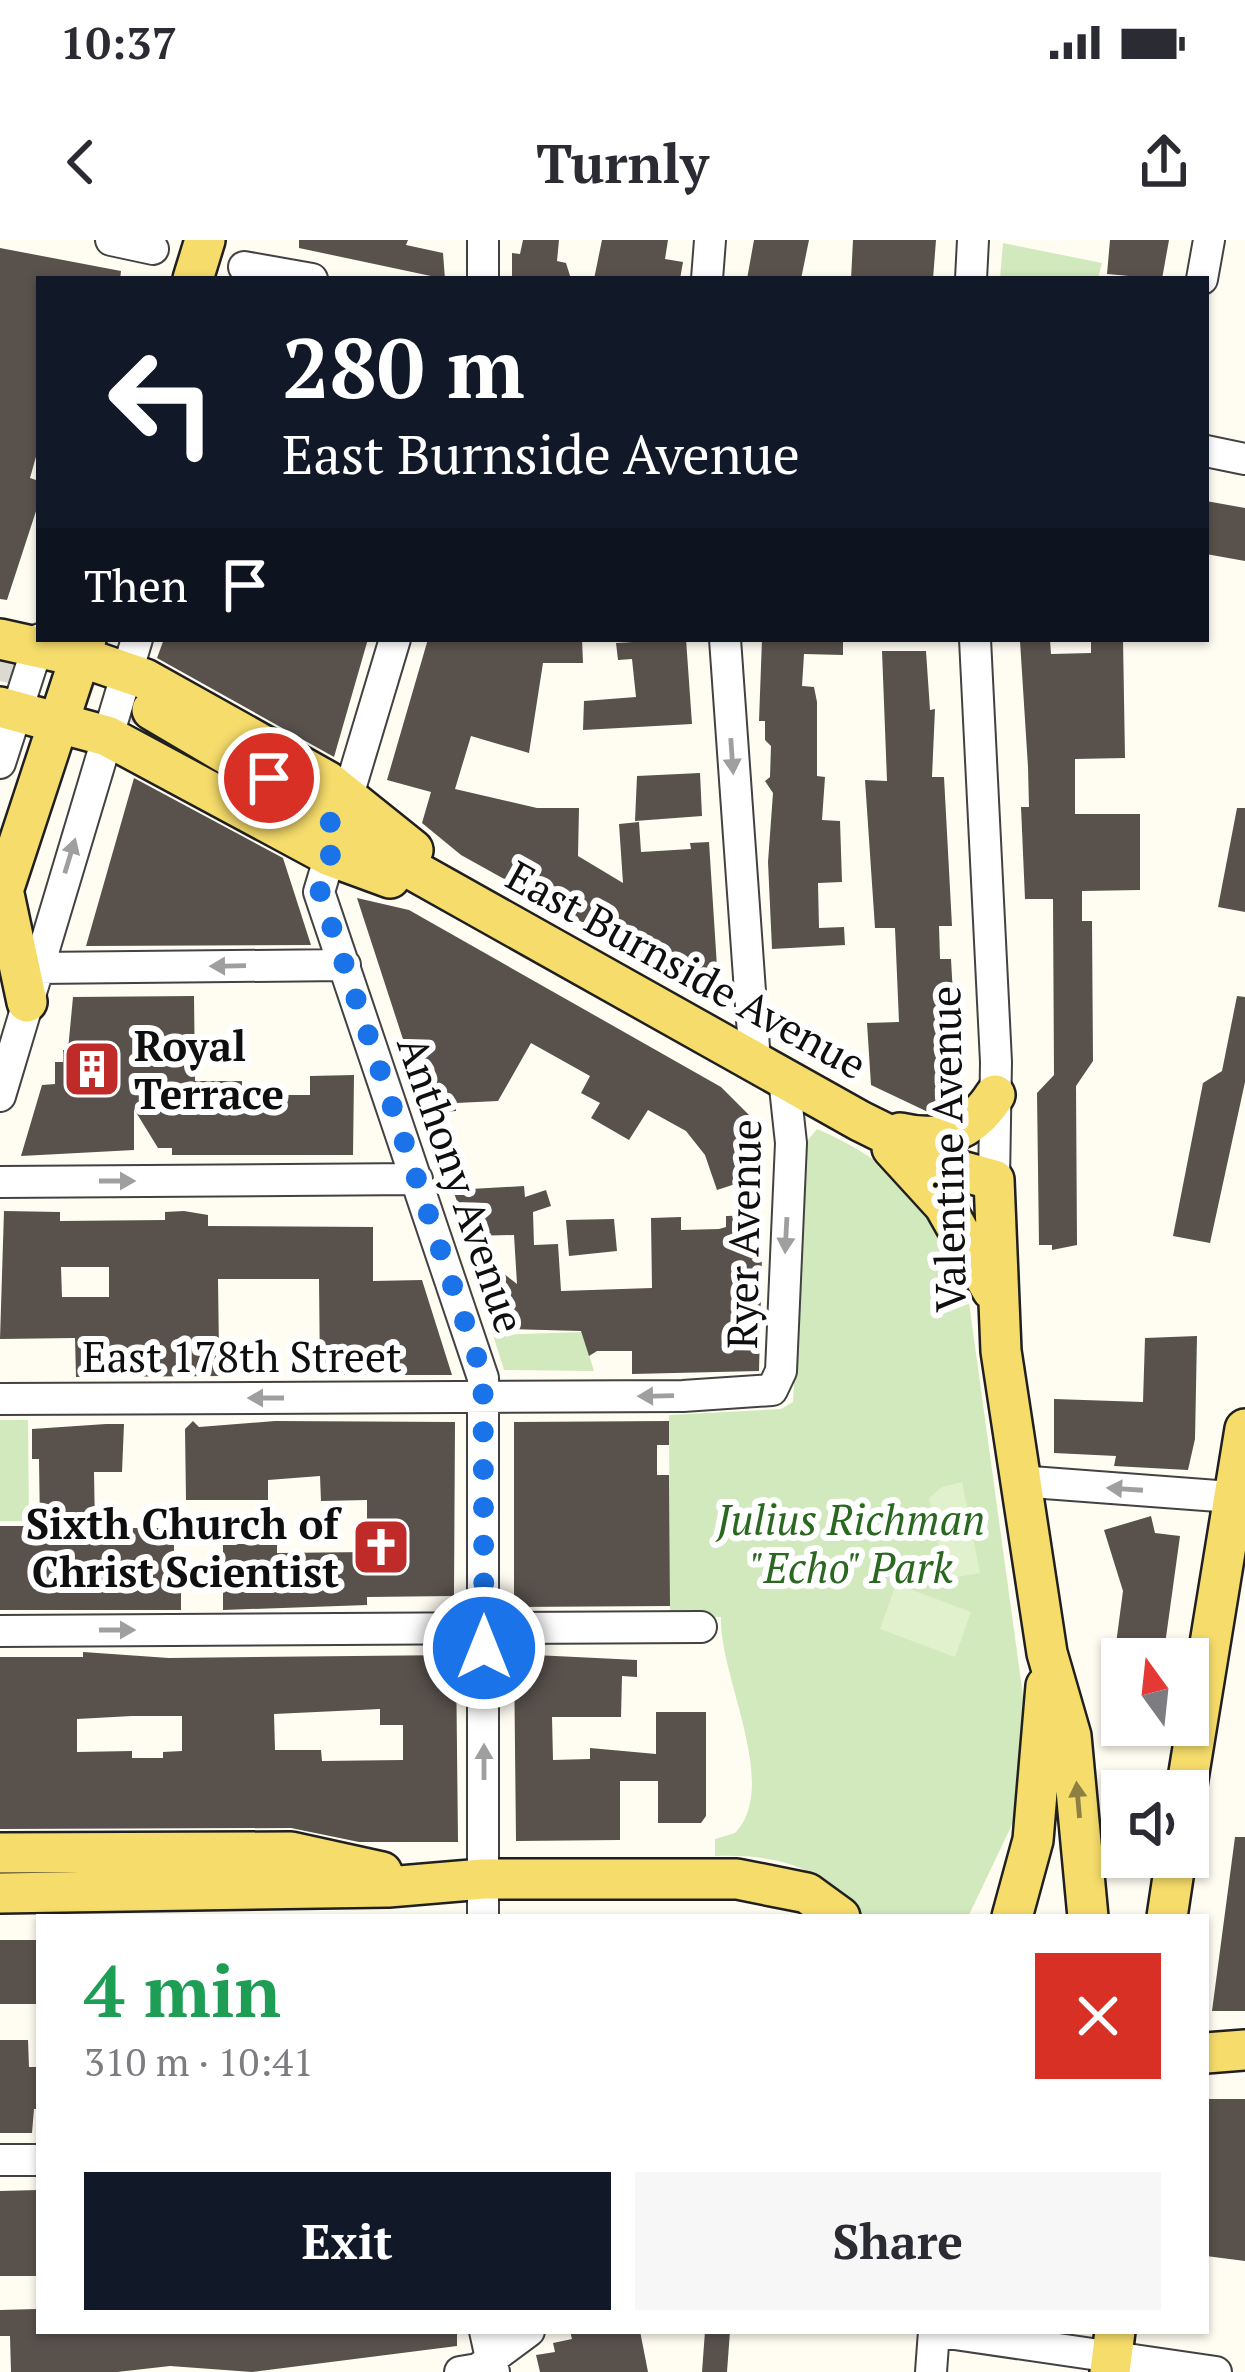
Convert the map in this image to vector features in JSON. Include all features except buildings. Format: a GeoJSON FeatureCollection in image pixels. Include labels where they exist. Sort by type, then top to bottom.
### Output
{"type":"FeatureCollection","features":[{"type":"Feature","properties":{"kind":"main road"},"geometry":{"type":"LineString","coordinates":[[194,276],[205,240]]}},
{"type":"Feature","properties":{"kind":"main road","name":"East Burnside Avenue"},"geometry":{"type":"LineString","coordinates":[[26,641],[132,655],[333,823],[465,899]]}},
{"type":"Feature","properties":{"kind":"main road"},"geometry":{"type":"LineString","coordinates":[[21,977],[5,906],[83,648]]}},
{"type":"Feature","properties":{"kind":"main road","name":"East Burnside Avenue"},"geometry":{"type":"LineString","coordinates":[[5,733],[61,722],[135,724],[260,793],[333,823],[860,1121],[962,1171],[994,1180]]}},
{"type":"Feature","properties":{"kind":"main road"},"geometry":{"type":"LineString","coordinates":[[860,1121],[923,1138],[950,1134],[978,1120],[995,1095]]}},
{"type":"Feature","properties":{"kind":"main road"},"geometry":{"type":"LineString","coordinates":[[860,1121],[944,1205],[995,1298]]}},
{"type":"Feature","properties":{"kind":"main road","name":"Valentine Avenue"},"geometry":{"type":"LineString","coordinates":[[994,1180],[995,1298],[1018,1481],[1047,1653],[1071,1736],[1088,1914]]}},
{"type":"Feature","properties":{"kind":"main road"},"geometry":{"type":"LineString","coordinates":[[1190,1770],[1239,1497],[1245,1429]]}},
{"type":"Feature","properties":{"kind":"main road","name":"Valentine Avenue"},"geometry":{"type":"LineString","coordinates":[[1013,1914],[1033,1840],[1047,1653]]}},
{"type":"Feature","properties":{"kind":"main road"},"geometry":{"type":"LineString","coordinates":[[988,1914],[1038,1793]]}},
{"type":"Feature","properties":{"kind":"main road"},"geometry":{"type":"LineString","coordinates":[[0,1853],[291,1852],[380,1881]]}},
{"type":"Feature","properties":{"kind":"main road"},"geometry":{"type":"LineString","coordinates":[[0,1873],[380,1881],[476,1892],[737,1879],[807,1893],[836,1914]]}},
{"type":"Feature","properties":{"kind":"main road"},"geometry":{"type":"LineString","coordinates":[[1168,1914],[1173,1878]]}},
{"type":"Feature","properties":{"kind":"main road"},"geometry":{"type":"LineString","coordinates":[[0,1893],[380,1881]]}},
{"type":"Feature","properties":{"kind":"main road"},"geometry":{"type":"LineString","coordinates":[[0,1912],[290,1911],[380,1881]]}},
{"type":"Feature","properties":{"kind":"main road"},"geometry":{"type":"LineString","coordinates":[[766,1885],[802,1914]]}},
{"type":"Feature","properties":{"kind":"street"},"geometry":{"type":"LineString","coordinates":[[111,240],[154,244],[145,276]]}},
{"type":"Feature","properties":{"kind":"street"},"geometry":{"type":"LineString","coordinates":[[483,240],[483,276]]}},
{"type":"Feature","properties":{"kind":"street"},"geometry":{"type":"LineString","coordinates":[[707,276],[710,240]]}},
{"type":"Feature","properties":{"kind":"street"},"geometry":{"type":"LineString","coordinates":[[970,276],[973,240]]}},
{"type":"Feature","properties":{"kind":"street"},"geometry":{"type":"LineString","coordinates":[[1203,276],[1209,240]]}},
{"type":"Feature","properties":{"kind":"street"},"geometry":{"type":"LineString","coordinates":[[246,262],[300,276]]}},
{"type":"Feature","properties":{"kind":"street"},"geometry":{"type":"LineString","coordinates":[[1209,453],[1245,459]]}},
{"type":"Feature","properties":{"kind":"street"},"geometry":{"type":"LineString","coordinates":[[5,733],[26,641]]}},
{"type":"Feature","properties":{"kind":"street","name":"Anthony Avenue"},"geometry":{"type":"LineString","coordinates":[[394,642],[333,823],[320,892],[483,1376],[484,1628],[476,1892]]}},
{"type":"Feature","properties":{"kind":"street","name":"Ryer Avenue"},"geometry":{"type":"LineString","coordinates":[[724,642],[770,1070],[791,1143],[782,1371],[772,1390]]}},
{"type":"Feature","properties":{"kind":"street","name":"Valentine Avenue"},"geometry":{"type":"LineString","coordinates":[[975,642],[995,1095],[994,1180]]}},
{"type":"Feature","properties":{"kind":"street"},"geometry":{"type":"LineString","coordinates":[[0,1096],[21,977],[135,724],[132,655]]}},
{"type":"Feature","properties":{"kind":"street"},"geometry":{"type":"LineString","coordinates":[[21,977],[345,965]]}},
{"type":"Feature","properties":{"kind":"street"},"geometry":{"type":"LineString","coordinates":[[0,1182],[417,1179]]}},
{"type":"Feature","properties":{"kind":"street","name":"East 178th Street"},"geometry":{"type":"LineString","coordinates":[[0,1399],[751,1395],[772,1390]]}},
{"type":"Feature","properties":{"kind":"street"},"geometry":{"type":"LineString","coordinates":[[1018,1481],[1239,1497]]}},
{"type":"Feature","properties":{"kind":"street"},"geometry":{"type":"LineString","coordinates":[[0,1631],[701,1627]]}},
{"type":"Feature","properties":{"kind":"street"},"geometry":{"type":"LineString","coordinates":[[0,2160],[36,2160]]}},
{"type":"Feature","properties":{"kind":"street"},"geometry":{"type":"LineString","coordinates":[[460,2372],[525,2334]]}},
{"type":"Feature","properties":{"kind":"street"},"geometry":{"type":"LineString","coordinates":[[931,2372],[934,2334]]}},
{"type":"Feature","properties":{"kind":"street"},"geometry":{"type":"LineString","coordinates":[[957,2334],[1216,2372]]}},
{"type":"Feature","properties":{"kind":"green space"},"geometry":{"type":"Polygon","coordinates":[[[1003,243],[1102,263],[1099,276],[1000,276],[1003,243]]]}},
{"type":"Feature","properties":{"kind":"green space","name":"Julius Richman \"Echo\" Park"},"geometry":{"type":"Polygon","coordinates":[[[817,1129],[891,1173],[928,1212],[967,1288],[1025,1710],[1019,1810],[969,1914],[859,1914],[831,1886],[797,1867],[759,1858],[715,1856],[715,1839],[735,1833],[747,1813],[750,1759],[721,1617],[670,1618],[669,1415],[781,1409],[793,1402],[807,1141],[817,1129]]]}},
{"type":"Feature","properties":{"kind":"green space"},"geometry":{"type":"Polygon","coordinates":[[[582,1332],[594,1371],[504,1370],[493,1335],[582,1332]]]}},
{"type":"Feature","properties":{"kind":"green space"},"geometry":{"type":"Polygon","coordinates":[[[0,1420],[28,1420],[29,1521],[0,1521],[0,1420]]]}},
{"type":"Feature","properties":{"kind":"green space"},"geometry":{"type":"Polygon","coordinates":[[[962,1482],[980,1573],[946,1579],[929,1498],[942,1487],[962,1482]]]}},
{"type":"Feature","properties":{"kind":"green space"},"geometry":{"type":"Polygon","coordinates":[[[896,1584],[971,1612],[955,1657],[880,1629],[896,1584]]]}},
{"type":"Feature","properties":{"kind":"tunnel"},"geometry":{"type":"LineString","coordinates":[[0,661],[80,680],[152,710]]}},
{"type":"Feature","properties":{"kind":"place","name":"Royal Terrace"},"geometry":{"type":"Point","coordinates":[92,1069]}},
{"type":"Feature","properties":{"kind":"place","name":"Sixth Church of Christ Scientist"},"geometry":{"type":"Point","coordinates":[381,1547]}},
{"type":"Feature","properties":{"kind":"route"},"geometry":{"type":"LineString","coordinates":[[269,778],[338,828],[320,892],[483,1376],[484,1648]]}}]}
